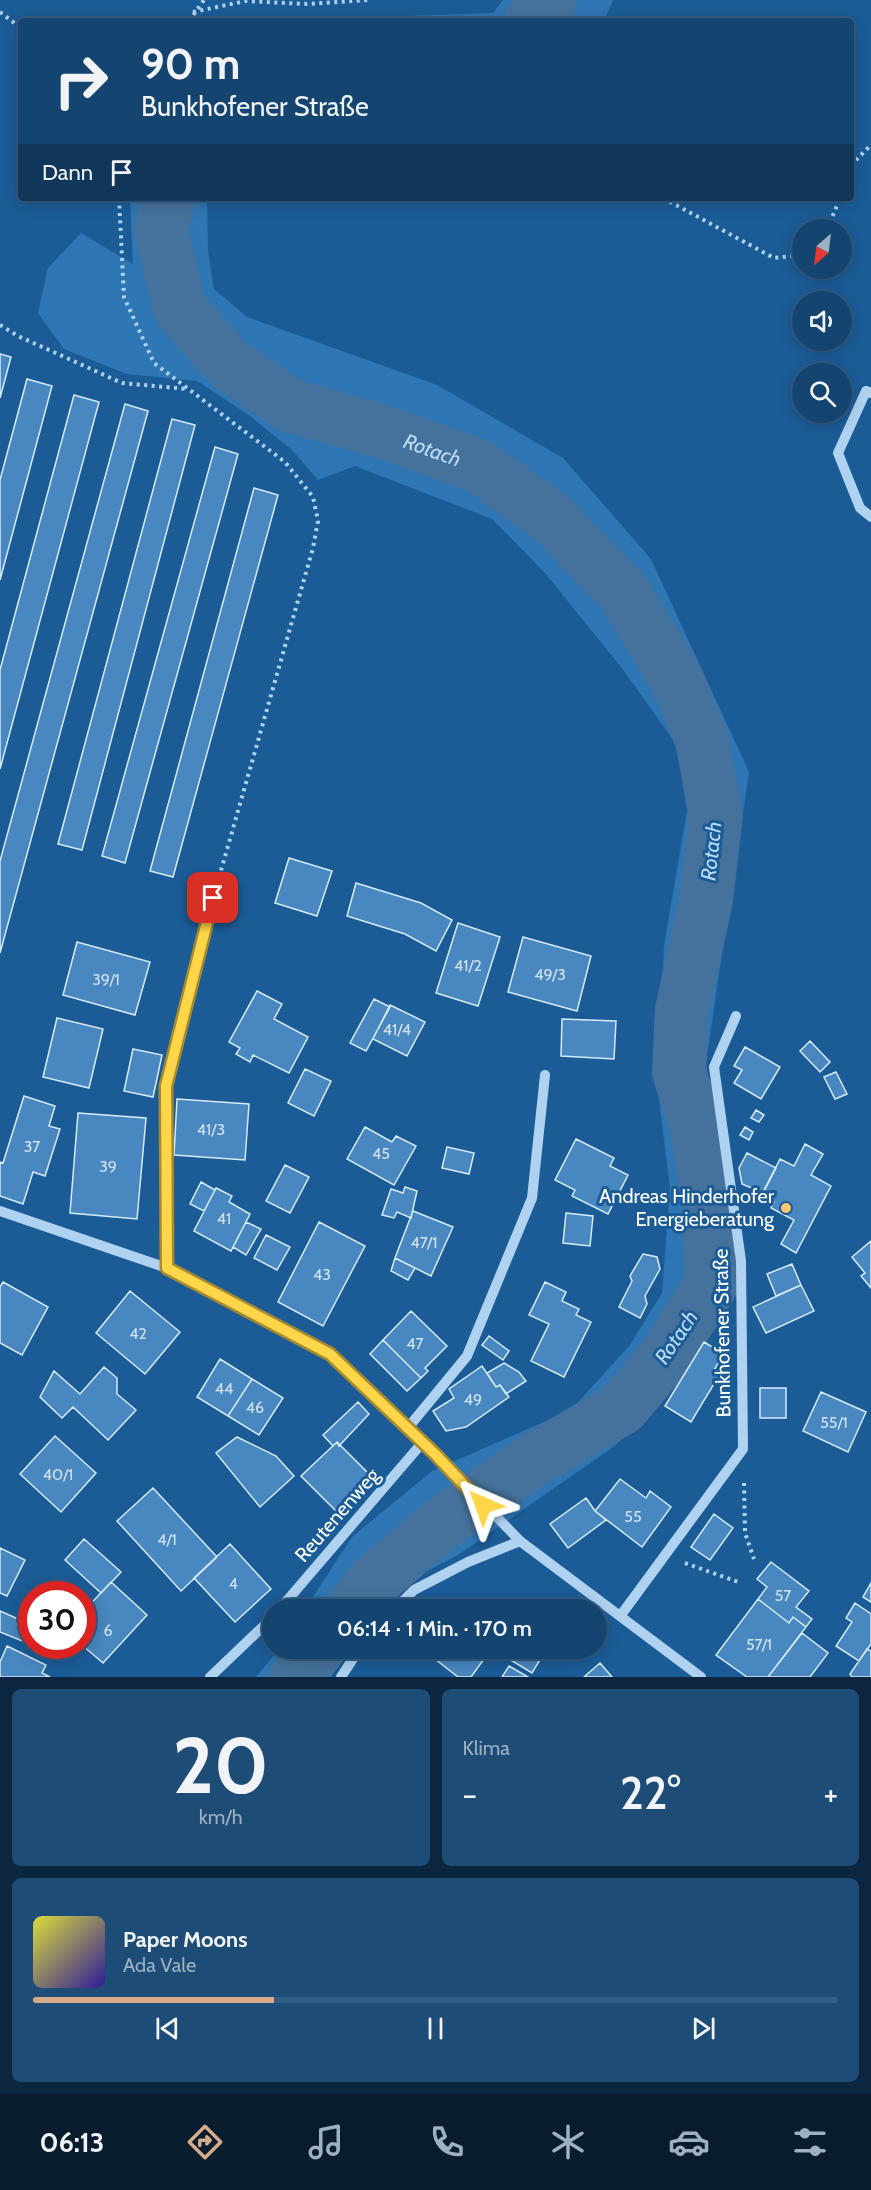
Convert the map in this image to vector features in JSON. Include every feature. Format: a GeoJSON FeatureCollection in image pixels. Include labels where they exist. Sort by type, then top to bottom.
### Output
{"type":"FeatureCollection","features":[{"type":"Feature","properties":{"kind":"street"},"geometry":{"type":"LineString","coordinates":[[871,393],[866,391],[838,453],[860,508],[871,517]]}},
{"type":"Feature","properties":{"kind":"street"},"geometry":{"type":"LineString","coordinates":[[167,1268],[166,1086],[213,898]]}},
{"type":"Feature","properties":{"kind":"street","name":"Bunkhofener Straße"},"geometry":{"type":"LineString","coordinates":[[736,1016],[714,1067],[741,1261],[743,1449]]}},
{"type":"Feature","properties":{"kind":"street"},"geometry":{"type":"LineString","coordinates":[[407,1429],[467,1356],[528,1209],[532,1198],[545,1075]]}},
{"type":"Feature","properties":{"kind":"street"},"geometry":{"type":"LineString","coordinates":[[0,1211],[167,1268],[330,1354],[436,1455],[520,1541],[621,1615],[695,1675]]}},
{"type":"Feature","properties":{"kind":"street","name":"Reutenenweg"},"geometry":{"type":"LineString","coordinates":[[288,1599],[422,1443]]}},
{"type":"Feature","properties":{"kind":"street"},"geometry":{"type":"LineString","coordinates":[[621,1615],[743,1449]]}},
{"type":"Feature","properties":{"kind":"street"},"geometry":{"type":"LineString","coordinates":[[405,1599],[414,1590],[468,1562],[520,1541]]}},
{"type":"Feature","properties":{"kind":"street"},"geometry":{"type":"LineString","coordinates":[[210,1677],[262,1627]]}},
{"type":"Feature","properties":{"kind":"street"},"geometry":{"type":"LineString","coordinates":[[341,1677],[353,1659]]}},
{"type":"Feature","properties":{"kind":"path"},"geometry":{"type":"LineString","coordinates":[[190,18],[204,0]]}},
{"type":"Feature","properties":{"kind":"path"},"geometry":{"type":"LineString","coordinates":[[193,12],[246,1],[307,4],[369,0]]}},
{"type":"Feature","properties":{"kind":"path"},"geometry":{"type":"LineString","coordinates":[[0,12],[18,26]]}},
{"type":"Feature","properties":{"kind":"path"},"geometry":{"type":"LineString","coordinates":[[854,165],[871,145]]}},
{"type":"Feature","properties":{"kind":"path"},"geometry":{"type":"LineString","coordinates":[[119,201],[124,297],[154,363],[285,462],[313,497],[318,521],[314,548],[213,898]]}},
{"type":"Feature","properties":{"kind":"path"},"geometry":{"type":"LineString","coordinates":[[669,201],[774,258],[792,256]]}},
{"type":"Feature","properties":{"kind":"path"},"geometry":{"type":"LineString","coordinates":[[831,219],[839,201]]}},
{"type":"Feature","properties":{"kind":"path"},"geometry":{"type":"LineString","coordinates":[[0,325],[18,336],[122,383],[190,389]]}},
{"type":"Feature","properties":{"kind":"path"},"geometry":{"type":"LineString","coordinates":[[743,1449],[745,1533],[754,1559]]}},
{"type":"Feature","properties":{"kind":"path"},"geometry":{"type":"LineString","coordinates":[[667,1552],[687,1564],[738,1582]]}},
{"type":"Feature","properties":{"kind":"shaded area"},"geometry":{"type":"Polygon","coordinates":[[[503,0],[613,0],[605,18],[350,18],[493,13],[503,0]]]}},
{"type":"Feature","properties":{"kind":"shaded area"},"geometry":{"type":"Polygon","coordinates":[[[130,201],[207,201],[208,251],[214,289],[247,317],[437,385],[563,458],[651,559],[749,772],[706,1062],[727,1254],[714,1330],[616,1445],[458,1555],[406,1582],[388,1599],[312,1599],[352,1537],[432,1471],[571,1410],[630,1345],[662,1293],[670,1188],[657,1083],[664,946],[687,811],[677,745],[621,667],[545,573],[492,519],[355,466],[318,480],[292,450],[250,416],[197,381],[127,374],[64,349],[38,313],[48,268],[81,233],[133,264],[130,201]]]}},
{"type":"Feature","properties":{"kind":"shaded area"},"geometry":{"type":"Polygon","coordinates":[[[271,1659],[339,1659],[327,1677],[256,1677],[271,1659]]]}},
{"type":"Feature","properties":{"kind":"building"},"geometry":{"type":"Polygon","coordinates":[[[0,354],[11,357],[0,398],[0,354]]]}},
{"type":"Feature","properties":{"kind":"building"},"geometry":{"type":"Polygon","coordinates":[[[27,379],[52,386],[0,580],[0,480],[27,379]]]}},
{"type":"Feature","properties":{"kind":"building"},"geometry":{"type":"Polygon","coordinates":[[[74,395],[99,402],[0,769],[0,670],[74,395]]]}},
{"type":"Feature","properties":{"kind":"building"},"geometry":{"type":"Polygon","coordinates":[[[125,404],[148,411],[0,953],[0,861],[125,404]]]}},
{"type":"Feature","properties":{"kind":"building"},"geometry":{"type":"Polygon","coordinates":[[[172,419],[195,425],[82,850],[58,844],[172,419]]]}},
{"type":"Feature","properties":{"kind":"building"},"geometry":{"type":"Polygon","coordinates":[[[215,447],[238,454],[125,863],[102,856],[215,447]]]}},
{"type":"Feature","properties":{"kind":"building"},"geometry":{"type":"Polygon","coordinates":[[[254,488],[278,495],[173,877],[150,871],[254,488]]]}},
{"type":"Feature","properties":{"kind":"building"},"geometry":{"type":"Polygon","coordinates":[[[289,858],[332,871],[317,916],[275,903],[289,858]]]}},
{"type":"Feature","properties":{"kind":"building"},"geometry":{"type":"Polygon","coordinates":[[[356,883],[421,903],[452,920],[436,951],[405,934],[347,916],[356,883]]]}},
{"type":"Feature","properties":{"kind":"building"},"geometry":{"type":"Polygon","coordinates":[[[458,923],[500,937],[478,1006],[436,993],[458,923]]]}},
{"type":"Feature","properties":{"kind":"building"},"geometry":{"type":"Polygon","coordinates":[[[523,937],[591,956],[577,1011],[508,992],[523,937]]]}},
{"type":"Feature","properties":{"kind":"building"},"geometry":{"type":"Polygon","coordinates":[[[77,942],[150,962],[135,1015],[63,995],[77,942]]]}},
{"type":"Feature","properties":{"kind":"building"},"geometry":{"type":"Polygon","coordinates":[[[257,991],[282,1004],[274,1019],[308,1037],[289,1073],[253,1055],[250,1062],[236,1054],[240,1048],[229,1042],[257,991]]]}},
{"type":"Feature","properties":{"kind":"building"},"geometry":{"type":"Polygon","coordinates":[[[374,999],[390,1007],[366,1051],[350,1043],[374,999]]]}},
{"type":"Feature","properties":{"kind":"building"},"geometry":{"type":"Polygon","coordinates":[[[390,1005],[425,1022],[407,1056],[373,1039],[390,1005]]]}},
{"type":"Feature","properties":{"kind":"building"},"geometry":{"type":"Polygon","coordinates":[[[57,1018],[103,1029],[89,1088],[43,1077],[57,1018]]]}},
{"type":"Feature","properties":{"kind":"building"},"geometry":{"type":"Polygon","coordinates":[[[562,1019],[616,1021],[614,1059],[561,1056],[562,1019]]]}},
{"type":"Feature","properties":{"kind":"building"},"geometry":{"type":"Polygon","coordinates":[[[810,1041],[830,1062],[820,1072],[800,1051],[810,1041]]]}},
{"type":"Feature","properties":{"kind":"building"},"geometry":{"type":"Polygon","coordinates":[[[745,1047],[780,1067],[761,1099],[734,1083],[742,1070],[734,1066],[745,1047]]]}},
{"type":"Feature","properties":{"kind":"building"},"geometry":{"type":"Polygon","coordinates":[[[133,1049],[162,1055],[153,1097],[124,1091],[133,1049]]]}},
{"type":"Feature","properties":{"kind":"building"},"geometry":{"type":"Polygon","coordinates":[[[305,1069],[331,1081],[314,1116],[288,1103],[305,1069]]]}},
{"type":"Feature","properties":{"kind":"building"},"geometry":{"type":"Polygon","coordinates":[[[836,1072],[847,1094],[835,1099],[824,1077],[836,1072]]]}},
{"type":"Feature","properties":{"kind":"building"},"geometry":{"type":"Polygon","coordinates":[[[24,1096],[55,1106],[49,1126],[60,1129],[45,1176],[33,1172],[23,1204],[0,1196],[0,1162],[3,1163],[24,1096]]]}},
{"type":"Feature","properties":{"kind":"building"},"geometry":{"type":"Polygon","coordinates":[[[177,1099],[249,1104],[245,1160],[174,1155],[177,1099]]]}},
{"type":"Feature","properties":{"kind":"building"},"geometry":{"type":"Polygon","coordinates":[[[756,1110],[764,1115],[759,1122],[751,1118],[756,1110]]]}},
{"type":"Feature","properties":{"kind":"building"},"geometry":{"type":"Polygon","coordinates":[[[78,1113],[146,1118],[137,1219],[70,1213],[78,1113]]]}},
{"type":"Feature","properties":{"kind":"building"},"geometry":{"type":"Polygon","coordinates":[[[365,1127],[392,1142],[396,1136],[416,1146],[394,1185],[347,1159],[365,1127]]]}},
{"type":"Feature","properties":{"kind":"building"},"geometry":{"type":"Polygon","coordinates":[[[745,1127],[753,1132],[749,1140],[740,1135],[745,1127]]]}},
{"type":"Feature","properties":{"kind":"building"},"geometry":{"type":"Polygon","coordinates":[[[576,1139],[614,1158],[610,1166],[628,1175],[608,1214],[572,1196],[575,1190],[555,1180],[576,1139]]]}},
{"type":"Feature","properties":{"kind":"building"},"geometry":{"type":"Polygon","coordinates":[[[805,1144],[823,1154],[811,1175],[831,1186],[796,1253],[781,1244],[794,1220],[771,1208],[774,1202],[761,1196],[780,1159],[794,1166],[805,1144]]]}},
{"type":"Feature","properties":{"kind":"building"},"geometry":{"type":"Polygon","coordinates":[[[447,1147],[474,1153],[469,1174],[442,1168],[447,1147]]]}},
{"type":"Feature","properties":{"kind":"building"},"geometry":{"type":"Polygon","coordinates":[[[747,1153],[776,1168],[763,1193],[742,1184],[739,1168],[747,1153]]]}},
{"type":"Feature","properties":{"kind":"building"},"geometry":{"type":"Polygon","coordinates":[[[285,1165],[309,1177],[290,1213],[266,1201],[285,1165]]]}},
{"type":"Feature","properties":{"kind":"building"},"geometry":{"type":"Polygon","coordinates":[[[201,1182],[215,1190],[204,1211],[190,1204],[201,1182]]]}},
{"type":"Feature","properties":{"kind":"building"},"geometry":{"type":"Polygon","coordinates":[[[405,1187],[417,1191],[411,1218],[397,1212],[394,1218],[382,1215],[391,1189],[403,1193],[405,1187]]]}},
{"type":"Feature","properties":{"kind":"building"},"geometry":{"type":"Polygon","coordinates":[[[216,1188],[232,1196],[229,1202],[250,1214],[231,1251],[194,1231],[216,1188]]]}},
{"type":"Feature","properties":{"kind":"building"},"geometry":{"type":"Polygon","coordinates":[[[413,1211],[453,1227],[431,1276],[395,1258],[413,1211]]]}},
{"type":"Feature","properties":{"kind":"building"},"geometry":{"type":"Polygon","coordinates":[[[566,1213],[593,1216],[590,1246],[563,1243],[566,1213]]]}},
{"type":"Feature","properties":{"kind":"building"},"geometry":{"type":"Polygon","coordinates":[[[246,1222],[261,1229],[246,1255],[233,1247],[246,1222]]]}},
{"type":"Feature","properties":{"kind":"building"},"geometry":{"type":"Polygon","coordinates":[[[319,1222],[365,1246],[323,1326],[278,1302],[319,1222]]]}},
{"type":"Feature","properties":{"kind":"building"},"geometry":{"type":"Polygon","coordinates":[[[266,1235],[290,1247],[277,1270],[254,1258],[266,1235]]]}},
{"type":"Feature","properties":{"kind":"building"},"geometry":{"type":"Polygon","coordinates":[[[871,1241],[871,1288],[861,1276],[865,1273],[852,1257],[871,1241]]]}},
{"type":"Feature","properties":{"kind":"building"},"geometry":{"type":"Polygon","coordinates":[[[643,1254],[657,1257],[660,1269],[645,1296],[647,1304],[640,1318],[619,1307],[632,1281],[630,1276],[643,1254]]]}},
{"type":"Feature","properties":{"kind":"building"},"geometry":{"type":"Polygon","coordinates":[[[395,1258],[415,1268],[408,1280],[391,1271],[395,1258]]]}},
{"type":"Feature","properties":{"kind":"building"},"geometry":{"type":"Polygon","coordinates":[[[792,1264],[801,1285],[776,1296],[767,1274],[792,1264]]]}},
{"type":"Feature","properties":{"kind":"building"},"geometry":{"type":"Polygon","coordinates":[[[3,1282],[48,1307],[22,1355],[0,1343],[0,1287],[3,1282]]]}},
{"type":"Feature","properties":{"kind":"building"},"geometry":{"type":"Polygon","coordinates":[[[545,1282],[566,1292],[562,1301],[579,1309],[576,1315],[591,1322],[564,1377],[531,1361],[549,1324],[529,1315],[545,1282]]]}},
{"type":"Feature","properties":{"kind":"building"},"geometry":{"type":"Polygon","coordinates":[[[801,1285],[814,1311],[766,1333],[753,1307],[801,1285]]]}},
{"type":"Feature","properties":{"kind":"building"},"geometry":{"type":"Polygon","coordinates":[[[130,1291],[180,1332],[145,1374],[96,1333],[130,1291]]]}},
{"type":"Feature","properties":{"kind":"building"},"geometry":{"type":"Polygon","coordinates":[[[411,1311],[447,1346],[425,1368],[428,1371],[421,1378],[383,1340],[411,1311]]]}},
{"type":"Feature","properties":{"kind":"building"},"geometry":{"type":"Polygon","coordinates":[[[489,1336],[509,1351],[503,1360],[482,1345],[489,1336]]]}},
{"type":"Feature","properties":{"kind":"building"},"geometry":{"type":"Polygon","coordinates":[[[383,1340],[421,1378],[407,1391],[370,1354],[383,1340]]]}},
{"type":"Feature","properties":{"kind":"building"},"geometry":{"type":"Polygon","coordinates":[[[704,1342],[724,1354],[714,1370],[720,1374],[691,1422],[665,1406],[704,1342]]]}},
{"type":"Feature","properties":{"kind":"building"},"geometry":{"type":"Polygon","coordinates":[[[220,1359],[252,1379],[228,1416],[197,1397],[220,1359]]]}},
{"type":"Feature","properties":{"kind":"building"},"geometry":{"type":"Polygon","coordinates":[[[504,1363],[519,1372],[526,1381],[506,1394],[500,1385],[496,1387],[487,1373],[504,1363]]]}},
{"type":"Feature","properties":{"kind":"building"},"geometry":{"type":"Polygon","coordinates":[[[482,1366],[496,1387],[500,1385],[509,1397],[466,1427],[446,1431],[433,1411],[454,1398],[449,1389],[482,1366]]]}},
{"type":"Feature","properties":{"kind":"building"},"geometry":{"type":"Polygon","coordinates":[[[104,1367],[117,1378],[117,1394],[136,1410],[108,1440],[73,1407],[62,1418],[40,1397],[54,1371],[80,1394],[104,1367]]]}},
{"type":"Feature","properties":{"kind":"building"},"geometry":{"type":"Polygon","coordinates":[[[252,1379],[283,1398],[259,1435],[228,1416],[252,1379]]]}},
{"type":"Feature","properties":{"kind":"building"},"geometry":{"type":"Polygon","coordinates":[[[760,1388],[786,1388],[786,1418],[760,1418],[760,1388]]]}},
{"type":"Feature","properties":{"kind":"building"},"geometry":{"type":"Polygon","coordinates":[[[821,1392],[866,1412],[848,1452],[803,1431],[821,1392]]]}},
{"type":"Feature","properties":{"kind":"building"},"geometry":{"type":"Polygon","coordinates":[[[358,1402],[369,1414],[339,1446],[337,1442],[333,1446],[323,1435],[358,1402]]]}},
{"type":"Feature","properties":{"kind":"building"},"geometry":{"type":"Polygon","coordinates":[[[55,1436],[96,1473],[61,1512],[20,1474],[55,1436]]]}},
{"type":"Feature","properties":{"kind":"building"},"geometry":{"type":"Polygon","coordinates":[[[237,1437],[276,1456],[294,1476],[260,1507],[216,1453],[237,1437]]]}},
{"type":"Feature","properties":{"kind":"building"},"geometry":{"type":"Polygon","coordinates":[[[337,1442],[372,1477],[336,1511],[301,1476],[337,1442]]]}},
{"type":"Feature","properties":{"kind":"building"},"geometry":{"type":"Polygon","coordinates":[[[620,1479],[646,1498],[650,1491],[671,1507],[642,1547],[595,1511],[620,1479]]]}},
{"type":"Feature","properties":{"kind":"building"},"geometry":{"type":"Polygon","coordinates":[[[153,1488],[217,1557],[181,1591],[117,1521],[153,1488]]]}},
{"type":"Feature","properties":{"kind":"building"},"geometry":{"type":"Polygon","coordinates":[[[586,1498],[595,1511],[606,1520],[568,1548],[550,1524],[586,1498]]]}},
{"type":"Feature","properties":{"kind":"building"},"geometry":{"type":"Polygon","coordinates":[[[714,1514],[733,1528],[710,1560],[691,1547],[714,1514]]]}},
{"type":"Feature","properties":{"kind":"building"},"geometry":{"type":"Polygon","coordinates":[[[84,1539],[121,1572],[101,1593],[96,1588],[96,1581],[88,1581],[65,1560],[84,1539]]]}},
{"type":"Feature","properties":{"kind":"building"},"geometry":{"type":"Polygon","coordinates":[[[230,1544],[271,1589],[235,1622],[194,1578],[230,1544]]]}},
{"type":"Feature","properties":{"kind":"building"},"geometry":{"type":"Polygon","coordinates":[[[0,1548],[25,1560],[7,1596],[0,1593],[0,1548]]]}},
{"type":"Feature","properties":{"kind":"building"},"geometry":{"type":"Polygon","coordinates":[[[771,1562],[809,1591],[796,1607],[812,1619],[806,1627],[793,1617],[789,1623],[758,1599],[767,1587],[757,1579],[771,1562]]]}},
{"type":"Feature","properties":{"kind":"building"},"geometry":{"type":"Polygon","coordinates":[[[111,1582],[147,1615],[103,1663],[96,1657],[96,1598],[111,1582]]]}},
{"type":"Feature","properties":{"kind":"building"},"geometry":{"type":"Polygon","coordinates":[[[871,1583],[871,1602],[863,1597],[871,1583]]]}},
{"type":"Feature","properties":{"kind":"building"},"geometry":{"type":"Polygon","coordinates":[[[758,1599],[789,1623],[793,1617],[806,1627],[768,1677],[747,1677],[716,1655],[758,1599]]]}},
{"type":"Feature","properties":{"kind":"building"},"geometry":{"type":"Polygon","coordinates":[[[855,1603],[871,1614],[871,1644],[859,1661],[836,1646],[852,1622],[846,1618],[855,1603]]]}},
{"type":"Feature","properties":{"kind":"building"},"geometry":{"type":"Polygon","coordinates":[[[0,1611],[18,1619],[18,1639],[0,1632],[0,1611]]]}},
{"type":"Feature","properties":{"kind":"building"},"geometry":{"type":"Polygon","coordinates":[[[802,1633],[828,1653],[810,1677],[768,1677],[802,1633]]]}},
{"type":"Feature","properties":{"kind":"building"},"geometry":{"type":"Polygon","coordinates":[[[7,1646],[18,1651],[18,1659],[34,1659],[46,1665],[42,1673],[50,1677],[0,1677],[0,1662],[7,1646]]]}},
{"type":"Feature","properties":{"kind":"building"},"geometry":{"type":"Polygon","coordinates":[[[867,1649],[871,1651],[871,1677],[852,1677],[850,1674],[867,1649]]]}},
{"type":"Feature","properties":{"kind":"building"},"geometry":{"type":"Polygon","coordinates":[[[435,1659],[484,1659],[471,1677],[458,1677],[435,1659]]]}},
{"type":"Feature","properties":{"kind":"building"},"geometry":{"type":"Polygon","coordinates":[[[509,1659],[540,1659],[532,1673],[509,1659]]]}},
{"type":"Feature","properties":{"kind":"building"},"geometry":{"type":"Polygon","coordinates":[[[600,1663],[612,1677],[584,1677],[600,1663]]]}},
{"type":"Feature","properties":{"kind":"building"},"geometry":{"type":"Polygon","coordinates":[[[509,1666],[528,1677],[502,1677],[509,1666]]]}},
{"type":"Feature","properties":{"kind":"waterway","name":"Rotach"},"geometry":{"type":"LineString","coordinates":[[534,18],[545,9],[550,0]]}},
{"type":"Feature","properties":{"kind":"waterway","name":"Rotach"},"geometry":{"type":"LineString","coordinates":[[168,201],[161,230],[180,309],[228,363],[291,406],[381,431],[479,466],[553,519],[624,593],[678,682],[702,740],[716,815],[706,900],[682,1010],[679,1072],[697,1129],[710,1208],[711,1285],[665,1357],[622,1408],[532,1461],[440,1525],[376,1579],[360,1599]]}},
{"type":"Feature","properties":{"kind":"waterway","name":"Rotach"},"geometry":{"type":"LineString","coordinates":[[296,1677],[310,1659]]}},
{"type":"Feature","properties":{"kind":"place","name":"Andreas Hinderhofer Energieberatung"},"geometry":{"type":"Point","coordinates":[786,1208]}},
{"type":"Feature","properties":{"kind":"route"},"geometry":{"type":"LineString","coordinates":[[213,898],[166,1086],[167,1268],[330,1354],[436,1455],[483,1505]]}}]}
